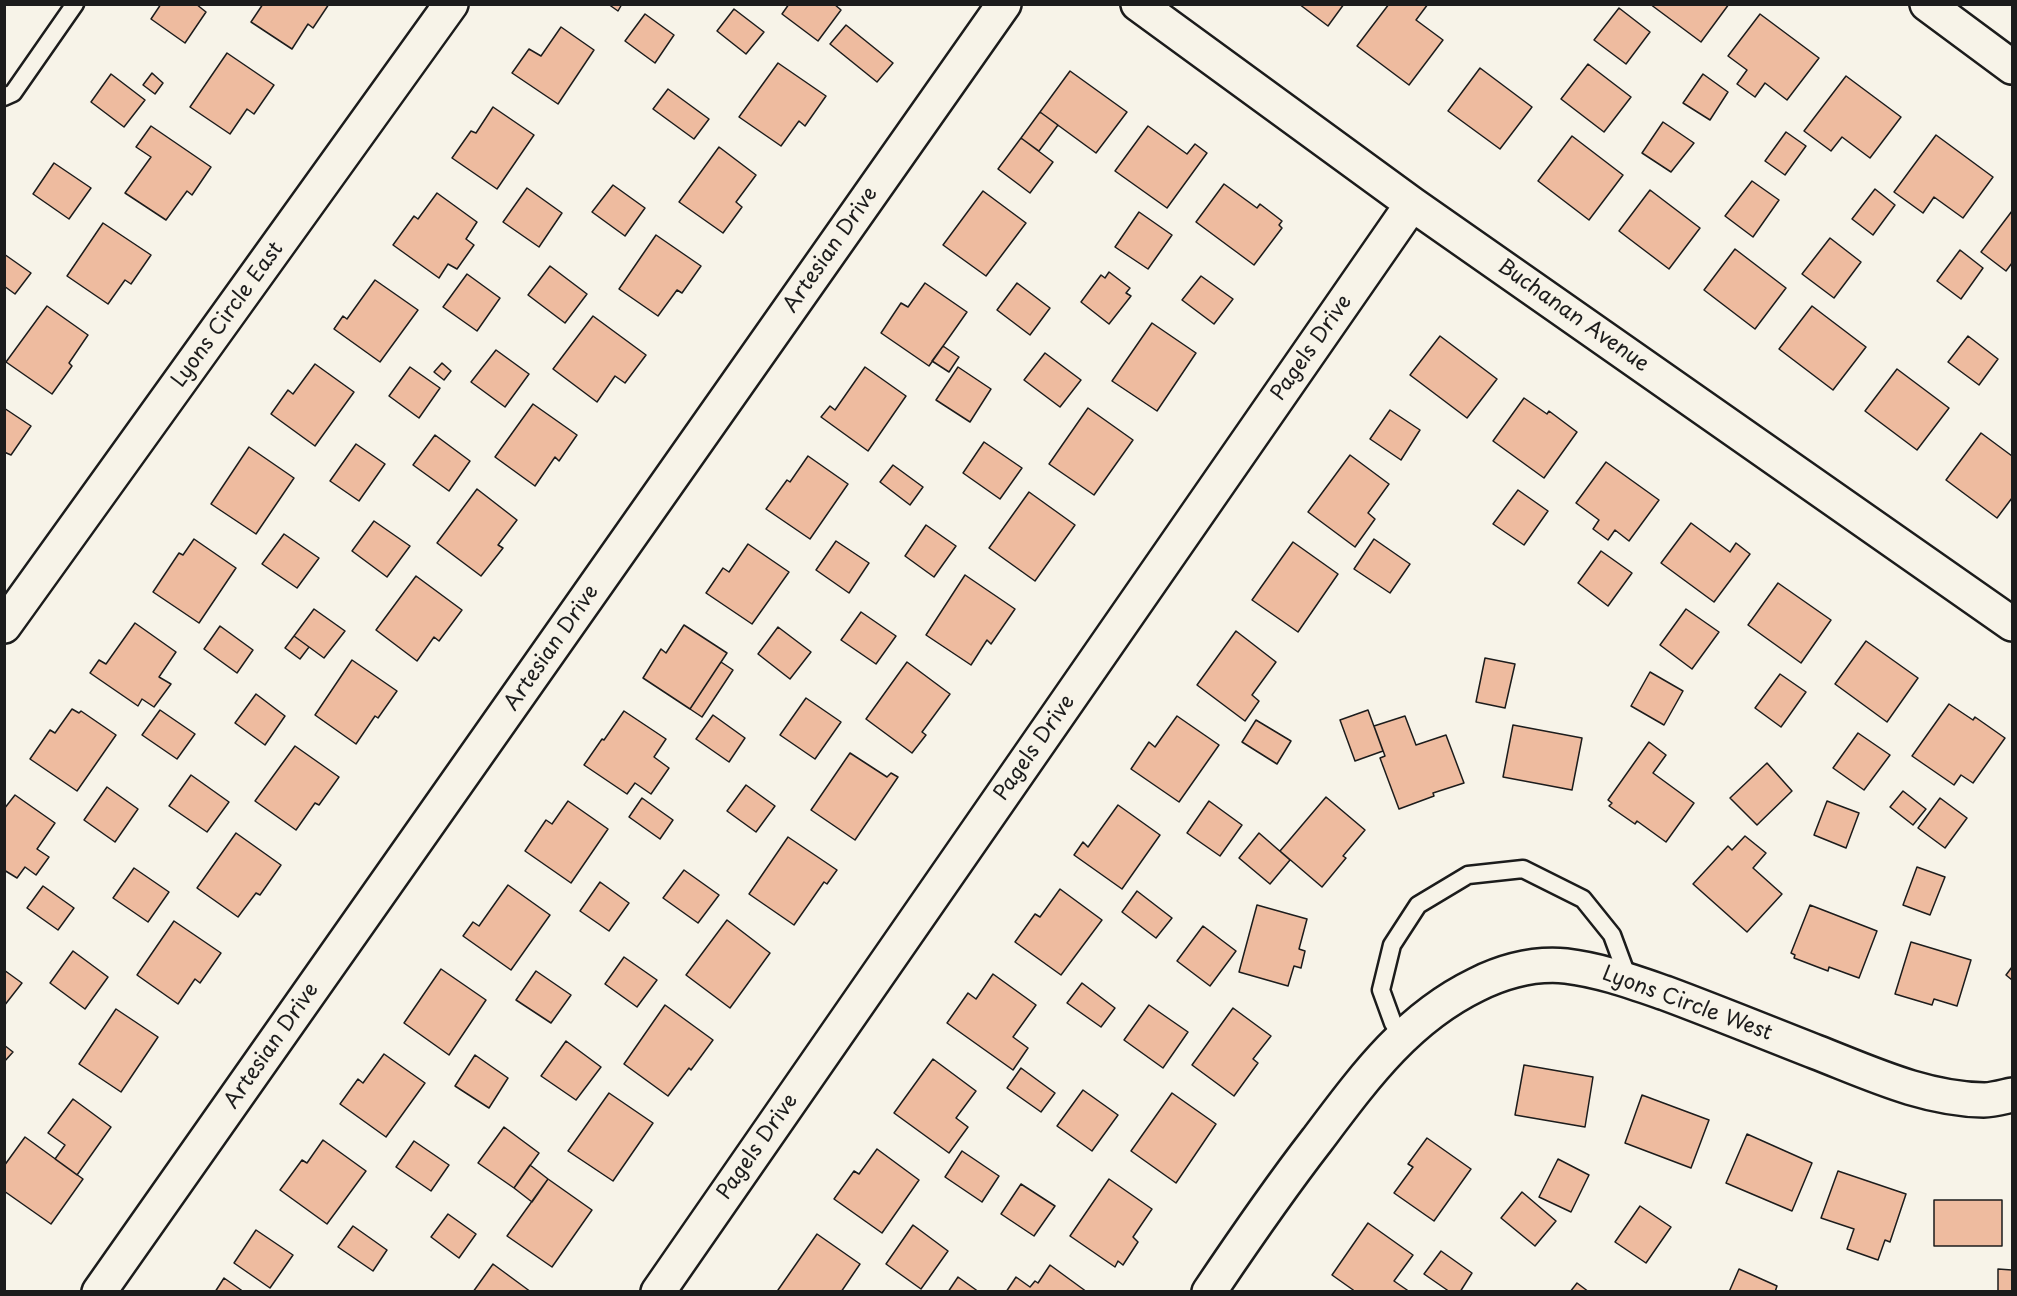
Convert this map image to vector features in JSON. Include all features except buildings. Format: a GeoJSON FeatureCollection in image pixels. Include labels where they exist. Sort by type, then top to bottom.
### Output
{"type":"FeatureCollection","features":[{"type":"Feature","properties":{"kind":"street","name":"Lyons Circle East"},"geometry":{"type":"LineString","coordinates":[[4,626],[450,4]]}},
{"type":"Feature","properties":{"kind":"street","name":"Artesian Drive"},"geometry":{"type":"LineString","coordinates":[[99,1292],[1004,4]]}},
{"type":"Feature","properties":{"kind":"street","name":"Buchanan Avenue"},"geometry":{"type":"LineString","coordinates":[[1137,4],[1412,204],[2013,624]]}},
{"type":"Feature","properties":{"kind":"street"},"geometry":{"type":"LineString","coordinates":[[1927,4],[2013,67]]}},
{"type":"Feature","properties":{"kind":"street","name":"Pagels Drive"},"geometry":{"type":"LineString","coordinates":[[658,1292],[1412,204]]}},
{"type":"Feature","properties":{"kind":"street","name":"Lyons Circle West"},"geometry":{"type":"LineString","coordinates":[[1209,1292],[1277,1192],[1360,1081],[1402,1037],[1421,1019],[1451,997],[1491,977],[1528,967],[1564,966],[1629,981],[1905,1086],[1943,1097],[1986,1100],[2013,1095]]}},
{"type":"Feature","properties":{"kind":"lane"},"geometry":{"type":"LineString","coordinates":[[4,97],[13,93],[75,4]]}},
{"type":"Feature","properties":{"kind":"lane"},"geometry":{"type":"LineString","coordinates":[[1402,1037],[1393,1023],[1381,990],[1392,945],[1418,905],[1468,875],[1523,869],[1583,899],[1612,935],[1629,981]]}}]}
